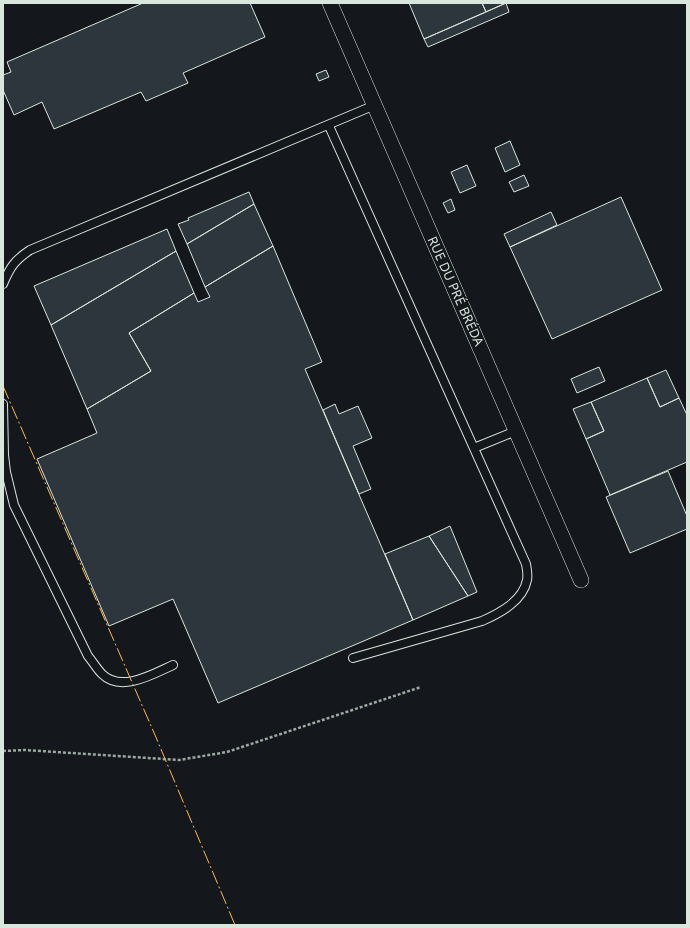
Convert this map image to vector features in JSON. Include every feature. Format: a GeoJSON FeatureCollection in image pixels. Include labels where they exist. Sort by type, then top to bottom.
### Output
{"type":"FeatureCollection","features":[{"type":"Feature","properties":{"kind":"street","name":"RUE DU PRÉ BRÉDA"},"geometry":{"type":"LineString","coordinates":[[330,3],[581,580]]}},
{"type":"Feature","properties":{"kind":"lane"},"geometry":{"type":"LineString","coordinates":[[3,284],[8,272],[17,259],[30,250],[329,126],[375,105]]}},
{"type":"Feature","properties":{"kind":"lane"},"geometry":{"type":"LineString","coordinates":[[329,126],[526,564],[528,579],[523,591],[509,606],[482,621],[353,658]]}},
{"type":"Feature","properties":{"kind":"lane"},"geometry":{"type":"LineString","coordinates":[[3,404],[4,455],[6,472],[14,505],[88,656],[103,675],[116,681],[140,680],[173,665]]}},
{"type":"Feature","properties":{"kind":"lane"},"geometry":{"type":"LineString","coordinates":[[474,448],[516,431]]}},
{"type":"Feature","properties":{"kind":"path"},"geometry":{"type":"LineString","coordinates":[[3,751],[25,750],[179,760],[227,752],[421,687]]}},
{"type":"Feature","properties":{"kind":"building"},"geometry":{"type":"Polygon","coordinates":[[[143,3],[250,3],[265,37],[183,73],[188,83],[146,101],[141,92],[54,129],[42,102],[14,115],[3,90],[3,75],[11,72],[7,62],[143,3]]]}},
{"type":"Feature","properties":{"kind":"building"},"geometry":{"type":"Polygon","coordinates":[[[409,3],[482,3],[486,12],[424,39],[409,3]]]}},
{"type":"Feature","properties":{"kind":"building"},"geometry":{"type":"Polygon","coordinates":[[[482,3],[506,3],[486,12],[482,3]]]}},
{"type":"Feature","properties":{"kind":"building"},"geometry":{"type":"Polygon","coordinates":[[[506,3],[509,12],[428,47],[424,39],[506,3]]]}},
{"type":"Feature","properties":{"kind":"building"},"geometry":{"type":"Polygon","coordinates":[[[326,70],[329,77],[319,81],[316,74],[326,70]]]}},
{"type":"Feature","properties":{"kind":"building"},"geometry":{"type":"Polygon","coordinates":[[[510,141],[520,165],[505,172],[495,148],[510,141]]]}},
{"type":"Feature","properties":{"kind":"building"},"geometry":{"type":"Polygon","coordinates":[[[467,165],[476,186],[460,193],[451,172],[467,165]]]}},
{"type":"Feature","properties":{"kind":"building"},"geometry":{"type":"Polygon","coordinates":[[[524,175],[529,186],[514,192],[509,182],[524,175]]]}},
{"type":"Feature","properties":{"kind":"building"},"geometry":{"type":"Polygon","coordinates":[[[249,192],[254,204],[187,244],[178,224],[189,220],[188,218],[249,192]]]}},
{"type":"Feature","properties":{"kind":"building"},"geometry":{"type":"Polygon","coordinates":[[[621,197],[662,290],[552,339],[510,247],[621,197]]]}},
{"type":"Feature","properties":{"kind":"building"},"geometry":{"type":"Polygon","coordinates":[[[451,199],[455,210],[448,213],[443,203],[451,199]]]}},
{"type":"Feature","properties":{"kind":"building"},"geometry":{"type":"Polygon","coordinates":[[[254,204],[273,246],[205,287],[187,244],[254,204]]]}},
{"type":"Feature","properties":{"kind":"building"},"geometry":{"type":"Polygon","coordinates":[[[551,212],[557,225],[510,247],[504,234],[551,212]]]}},
{"type":"Feature","properties":{"kind":"building"},"geometry":{"type":"Polygon","coordinates":[[[167,229],[176,251],[51,325],[34,286],[167,229]]]}},
{"type":"Feature","properties":{"kind":"building"},"geometry":{"type":"Polygon","coordinates":[[[273,246],[322,362],[305,369],[413,620],[218,703],[173,599],[109,626],[37,459],[97,433],[87,409],[151,371],[129,333],[194,293],[198,302],[210,297],[205,287],[273,246]]]}},
{"type":"Feature","properties":{"kind":"building"},"geometry":{"type":"Polygon","coordinates":[[[176,251],[194,293],[129,333],[151,371],[87,409],[51,325],[176,251]]]}},
{"type":"Feature","properties":{"kind":"building"},"geometry":{"type":"Polygon","coordinates":[[[599,367],[605,381],[577,393],[571,379],[599,367]]]}},
{"type":"Feature","properties":{"kind":"building"},"geometry":{"type":"Polygon","coordinates":[[[666,370],[679,398],[660,407],[647,378],[666,370]]]}},
{"type":"Feature","properties":{"kind":"building"},"geometry":{"type":"Polygon","coordinates":[[[647,378],[660,407],[679,398],[687,415],[687,462],[610,495],[586,439],[604,431],[591,402],[647,378]]]}},
{"type":"Feature","properties":{"kind":"building"},"geometry":{"type":"Polygon","coordinates":[[[591,402],[604,431],[586,439],[573,409],[591,402]]]}},
{"type":"Feature","properties":{"kind":"building"},"geometry":{"type":"Polygon","coordinates":[[[335,404],[339,414],[358,406],[372,438],[353,446],[371,489],[359,494],[323,410],[335,404]]]}},
{"type":"Feature","properties":{"kind":"building"},"geometry":{"type":"Polygon","coordinates":[[[668,471],[687,516],[687,529],[630,553],[606,497],[668,471]]]}},
{"type":"Feature","properties":{"kind":"building"},"geometry":{"type":"Polygon","coordinates":[[[450,526],[477,592],[468,596],[429,536],[450,526]]]}},
{"type":"Feature","properties":{"kind":"building"},"geometry":{"type":"Polygon","coordinates":[[[429,536],[468,596],[413,620],[385,554],[429,536]]]}},
{"type":"Feature","properties":{"kind":"power"},"geometry":{"type":"LineString","coordinates":[[3,386],[155,735],[235,925]]}}]}
